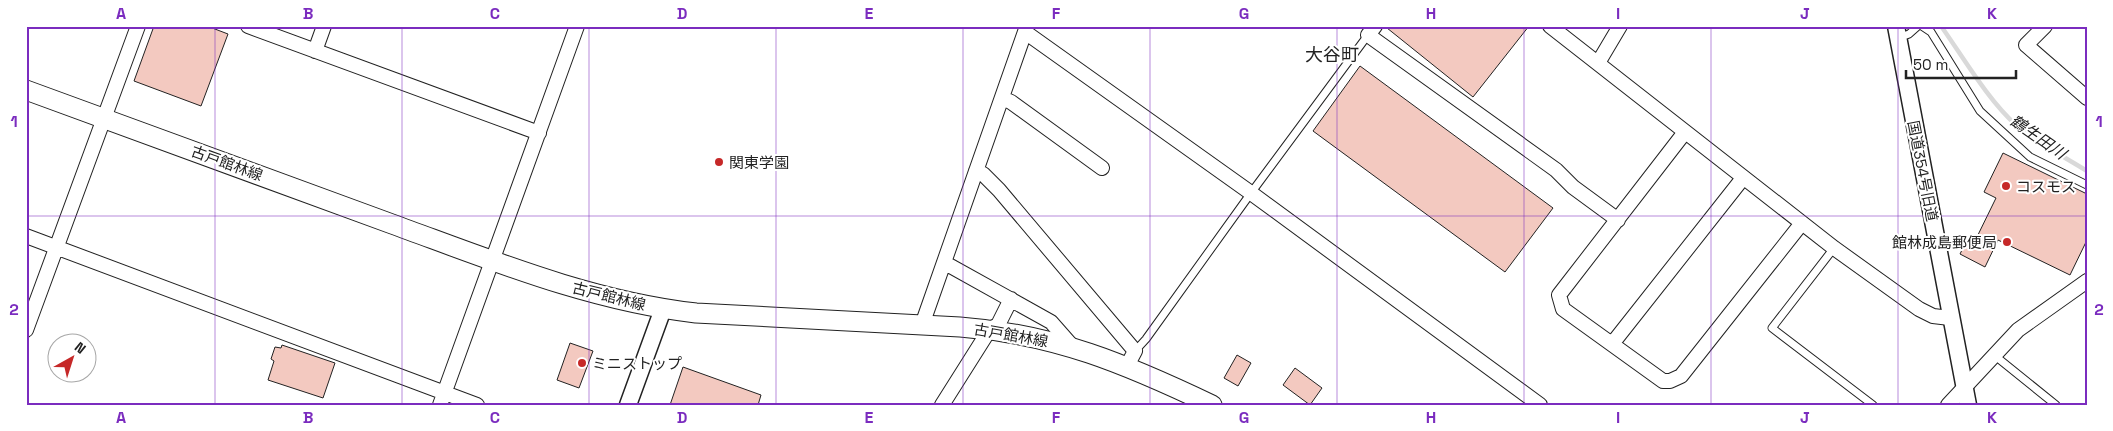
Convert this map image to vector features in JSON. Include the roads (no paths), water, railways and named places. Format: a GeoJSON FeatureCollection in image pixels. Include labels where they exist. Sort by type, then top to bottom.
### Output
{"type":"FeatureCollection","features":[{"type":"Feature","properties":{"kind":"main road","name":"古戸館林線"},"geometry":{"type":"LineString","coordinates":[[26,90],[492,260],[576,288],[663,309],[696,313],[990,329],[1029,336],[1131,358],[1212,405]]}},
{"type":"Feature","properties":{"kind":"street"},"geometry":{"type":"LineString","coordinates":[[26,330],[138,26]]}},
{"type":"Feature","properties":{"kind":"street"},"geometry":{"type":"LineString","coordinates":[[248,26],[539,133]]}},
{"type":"Feature","properties":{"kind":"street"},"geometry":{"type":"LineString","coordinates":[[315,51],[324,26]]}},
{"type":"Feature","properties":{"kind":"street"},"geometry":{"type":"LineString","coordinates":[[442,399],[577,26]]}},
{"type":"Feature","properties":{"kind":"street"},"geometry":{"type":"LineString","coordinates":[[1550,26],[1742,178],[1834,248],[1919,309],[1933,316],[1950,318]]}},
{"type":"Feature","properties":{"kind":"street"},"geometry":{"type":"LineString","coordinates":[[1598,63],[1620,26]]}},
{"type":"Feature","properties":{"kind":"street"},"geometry":{"type":"LineString","coordinates":[[2045,26],[2026,45],[2087,98]]}},
{"type":"Feature","properties":{"kind":"street"},"geometry":{"type":"LineString","coordinates":[[922,325],[1026,29],[1540,405]]}},
{"type":"Feature","properties":{"kind":"street"},"geometry":{"type":"LineString","coordinates":[[1371,31],[1556,170],[1573,187],[1618,220]]}},
{"type":"Feature","properties":{"kind":"street","name":"国道354号旧道"},"geometry":{"type":"LineString","coordinates":[[1897,32],[1968,405]]}},
{"type":"Feature","properties":{"kind":"street"},"geometry":{"type":"LineString","coordinates":[[1002,98],[1011,102],[1102,168]]}},
{"type":"Feature","properties":{"kind":"street"},"geometry":{"type":"LineString","coordinates":[[1685,132],[1559,295],[1564,309],[1663,381],[1670,381],[1681,376],[1802,223]]}},
{"type":"Feature","properties":{"kind":"street"},"geometry":{"type":"LineString","coordinates":[[976,171],[983,174],[999,190],[1131,358]]}},
{"type":"Feature","properties":{"kind":"street"},"geometry":{"type":"LineString","coordinates":[[1612,344],[1742,178]]}},
{"type":"Feature","properties":{"kind":"street"},"geometry":{"type":"LineString","coordinates":[[26,236],[442,399],[477,405]]}},
{"type":"Feature","properties":{"kind":"street"},"geometry":{"type":"LineString","coordinates":[[944,263],[1051,322],[1073,347]]}},
{"type":"Feature","properties":{"kind":"street"},"geometry":{"type":"LineString","coordinates":[[1948,405],[2018,330],[2086,285]]}},
{"type":"Feature","properties":{"kind":"street"},"geometry":{"type":"LineString","coordinates":[[942,405],[990,329],[998,325],[1011,299]]}},
{"type":"Feature","properties":{"kind":"street"},"geometry":{"type":"LineString","coordinates":[[628,405],[663,309]]}},
{"type":"Feature","properties":{"kind":"lane"},"geometry":{"type":"LineString","coordinates":[[1897,32],[1909,34],[1920,26],[1931,32],[1980,112],[2030,157],[2087,185]]}},
{"type":"Feature","properties":{"kind":"lane"},"geometry":{"type":"LineString","coordinates":[[1131,358],[1371,31]]}},
{"type":"Feature","properties":{"kind":"lane"},"geometry":{"type":"LineString","coordinates":[[1834,248],[1772,328],[1873,405]]}},
{"type":"Feature","properties":{"kind":"lane"},"geometry":{"type":"LineString","coordinates":[[1994,355],[2056,405]]}},
{"type":"Feature","properties":{"kind":"waterway","name":"鶴生田川"},"geometry":{"type":"LineString","coordinates":[[1941,26],[1976,78],[2016,125],[2033,138],[2087,171]]}},
{"type":"Feature","properties":{"kind":"place","name":"関東学園"},"geometry":{"type":"Point","coordinates":[719,162]}},
{"type":"Feature","properties":{"kind":"place","name":"コスモス"},"geometry":{"type":"Point","coordinates":[2006,186]}},
{"type":"Feature","properties":{"kind":"place","name":"館林成島郵便局"},"geometry":{"type":"Point","coordinates":[2007,242]}},
{"type":"Feature","properties":{"kind":"place","name":"ミニストップ"},"geometry":{"type":"Point","coordinates":[582,363]}},
{"type":"Feature","properties":{"kind":"district","name":"大谷町"},"geometry":{"type":"Point","coordinates":[1332,54]}}]}
